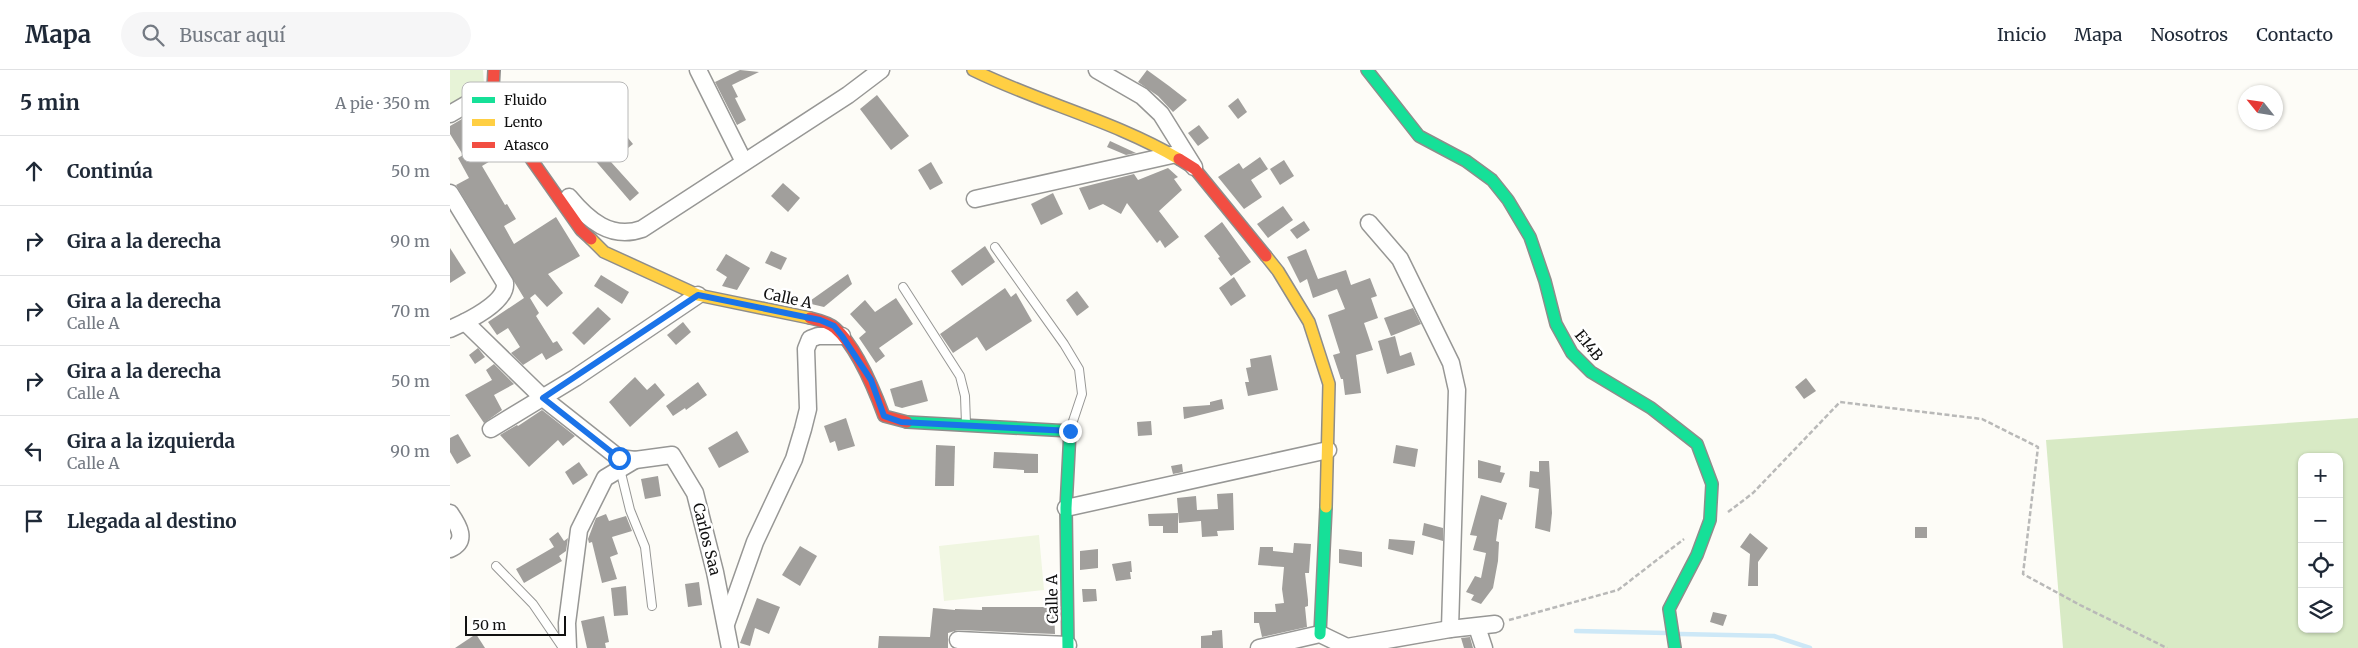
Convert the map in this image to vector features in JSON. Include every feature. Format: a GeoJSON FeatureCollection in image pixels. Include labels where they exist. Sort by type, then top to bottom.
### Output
{"type":"FeatureCollection","features":[{"type":"Feature","properties":{"kind":"street"},"geometry":{"type":"LineString","coordinates":[[698,70],[744,162]]}},
{"type":"Feature","properties":{"kind":"street"},"geometry":{"type":"LineString","coordinates":[[535,162],[559,185],[582,213],[604,228],[615,232],[634,231],[642,228],[848,95],[882,70]]}},
{"type":"Feature","properties":{"kind":"street"},"geometry":{"type":"LineString","coordinates":[[972,70],[1006,86],[1108,125],[1172,155],[1195,169]]}},
{"type":"Feature","properties":{"kind":"street"},"geometry":{"type":"LineString","coordinates":[[1097,70],[1142,96],[1161,114],[1195,169],[1278,271],[1309,322],[1329,384],[1320,634]]}},
{"type":"Feature","properties":{"kind":"street","name":"E14B"},"geometry":{"type":"LineString","coordinates":[[1367,70],[1419,136],[1466,161],[1492,180],[1508,200],[1530,237],[1545,281],[1556,324],[1572,353],[1591,372],[1651,408],[1697,444],[1712,484],[1708,528],[1697,555],[1673,598],[1669,609],[1673,643]]}},
{"type":"Feature","properties":{"kind":"street"},"geometry":{"type":"LineString","coordinates":[[450,114],[462,107]]}},
{"type":"Feature","properties":{"kind":"street"},"geometry":{"type":"LineString","coordinates":[[975,199],[1172,155]]}},
{"type":"Feature","properties":{"kind":"street","name":"Calle A"},"geometry":{"type":"LineString","coordinates":[[533,162],[581,230],[604,252],[698,295],[820,320],[834,326],[871,380],[884,416],[895,422],[1070,431],[1066,508],[1068,647]]}},
{"type":"Feature","properties":{"kind":"street"},"geometry":{"type":"LineString","coordinates":[[450,194],[505,283],[506,289],[501,297],[465,322],[450,328]]}},
{"type":"Feature","properties":{"kind":"street"},"geometry":{"type":"LineString","coordinates":[[1369,223],[1400,259],[1451,363],[1456,390],[1450,629]]}},
{"type":"Feature","properties":{"kind":"street"},"geometry":{"type":"LineString","coordinates":[[491,429],[543,398],[698,295]]}},
{"type":"Feature","properties":{"kind":"street"},"geometry":{"type":"LineString","coordinates":[[465,322],[502,361],[543,398],[612,454],[625,460],[635,460]]}},
{"type":"Feature","properties":{"kind":"street"},"geometry":{"type":"LineString","coordinates":[[726,624],[755,542],[794,459],[803,429],[808,409],[806,349],[810,339],[818,336],[842,336]]}},
{"type":"Feature","properties":{"kind":"street"},"geometry":{"type":"LineString","coordinates":[[1066,508],[1328,450]]}},
{"type":"Feature","properties":{"kind":"street","name":"Carlos Saa"},"geometry":{"type":"LineString","coordinates":[[635,460],[672,455],[695,493],[730,648]]}},
{"type":"Feature","properties":{"kind":"street"},"geometry":{"type":"LineString","coordinates":[[568,648],[567,623],[579,530],[606,478],[635,460]]}},
{"type":"Feature","properties":{"kind":"street"},"geometry":{"type":"LineString","coordinates":[[450,513],[460,528],[461,540],[457,546],[450,549]]}},
{"type":"Feature","properties":{"kind":"street"},"geometry":{"type":"LineString","coordinates":[[1259,648],[1320,634],[1347,648],[1450,629],[1495,624]]}},
{"type":"Feature","properties":{"kind":"street"},"geometry":{"type":"LineString","coordinates":[[1477,627],[1484,648]]}},
{"type":"Feature","properties":{"kind":"street"},"geometry":{"type":"LineString","coordinates":[[958,640],[1068,647]]}},
{"type":"Feature","properties":{"kind":"lane"},"geometry":{"type":"LineString","coordinates":[[996,247],[1064,344],[1079,369],[1082,394],[1070,431]]}},
{"type":"Feature","properties":{"kind":"lane"},"geometry":{"type":"LineString","coordinates":[[903,287],[960,376],[965,396],[966,426]]}},
{"type":"Feature","properties":{"kind":"lane"},"geometry":{"type":"LineString","coordinates":[[620,469],[630,510],[645,547],[652,606]]}},
{"type":"Feature","properties":{"kind":"lane"},"geometry":{"type":"LineString","coordinates":[[496,566],[533,604],[563,648]]}},
{"type":"Feature","properties":{"kind":"path"},"geometry":{"type":"LineString","coordinates":[[1708,528],[1753,493],[1840,402],[1982,419],[2038,447],[2023,574],[2080,605],[2167,648]]}},
{"type":"Feature","properties":{"kind":"path"},"geometry":{"type":"LineString","coordinates":[[1495,624],[1618,590],[1684,539]]}},
{"type":"Feature","properties":{"kind":"green space"},"geometry":{"type":"Polygon","coordinates":[[[450,70],[483,70],[484,82],[462,82],[462,97],[450,104],[450,70]]]}},
{"type":"Feature","properties":{"kind":"green space"},"geometry":{"type":"Polygon","coordinates":[[[2358,418],[2358,648],[2063,648],[2046,440],[2358,418]]]}},
{"type":"Feature","properties":{"kind":"green space"},"geometry":{"type":"Polygon","coordinates":[[[1039,535],[1044,590],[944,601],[939,546],[1039,535]]]}},
{"type":"Feature","properties":{"kind":"building"},"geometry":{"type":"Polygon","coordinates":[[[740,70],[759,72],[732,85],[738,97],[735,98],[746,120],[737,125],[715,82],[740,70]]]}},
{"type":"Feature","properties":{"kind":"building"},"geometry":{"type":"Polygon","coordinates":[[[1147,70],[1187,100],[1173,112],[1158,96],[1138,82],[1147,70]]]}},
{"type":"Feature","properties":{"kind":"building"},"geometry":{"type":"Polygon","coordinates":[[[877,95],[909,136],[891,150],[860,109],[877,95]]]}},
{"type":"Feature","properties":{"kind":"building"},"geometry":{"type":"Polygon","coordinates":[[[1238,98],[1247,112],[1238,119],[1228,106],[1238,98]]]}},
{"type":"Feature","properties":{"kind":"building"},"geometry":{"type":"Polygon","coordinates":[[[462,119],[462,153],[450,134],[450,126],[462,119]]]}},
{"type":"Feature","properties":{"kind":"building"},"geometry":{"type":"Polygon","coordinates":[[[1199,125],[1209,138],[1198,146],[1188,133],[1199,125]]]}},
{"type":"Feature","properties":{"kind":"building"},"geometry":{"type":"Polygon","coordinates":[[[628,138],[633,144],[628,148],[628,138]]]}},
{"type":"Feature","properties":{"kind":"building"},"geometry":{"type":"Polygon","coordinates":[[[1110,141],[1136,153],[1126,155],[1107,147],[1110,141]]]}},
{"type":"Feature","properties":{"kind":"building"},"geometry":{"type":"Polygon","coordinates":[[[462,156],[462,162],[489,162],[482,166],[505,205],[507,204],[516,219],[504,226],[514,244],[556,217],[580,256],[548,274],[563,293],[547,307],[535,294],[530,298],[539,313],[536,316],[553,343],[557,341],[563,350],[546,360],[542,353],[523,365],[511,353],[520,347],[508,328],[497,335],[488,322],[524,298],[456,185],[469,178],[458,158],[462,156]]]}},
{"type":"Feature","properties":{"kind":"building"},"geometry":{"type":"Polygon","coordinates":[[[1260,157],[1268,169],[1251,180],[1262,197],[1244,209],[1218,177],[1239,163],[1243,169],[1260,157]]]}},
{"type":"Feature","properties":{"kind":"building"},"geometry":{"type":"Polygon","coordinates":[[[1284,160],[1294,176],[1280,185],[1270,169],[1284,160]]]}},
{"type":"Feature","properties":{"kind":"building"},"geometry":{"type":"Polygon","coordinates":[[[596,162],[611,162],[639,193],[630,201],[596,162]]]}},
{"type":"Feature","properties":{"kind":"building"},"geometry":{"type":"Polygon","coordinates":[[[931,162],[943,183],[930,190],[918,170],[931,162]]]}},
{"type":"Feature","properties":{"kind":"building"},"geometry":{"type":"Polygon","coordinates":[[[1168,168],[1178,177],[1174,179],[1182,190],[1159,211],[1179,237],[1165,248],[1160,240],[1157,243],[1127,203],[1121,214],[1103,204],[1089,210],[1079,188],[1134,174],[1138,180],[1168,168]]]}},
{"type":"Feature","properties":{"kind":"building"},"geometry":{"type":"Polygon","coordinates":[[[783,183],[800,198],[788,212],[771,196],[783,183]]]}},
{"type":"Feature","properties":{"kind":"building"},"geometry":{"type":"Polygon","coordinates":[[[1053,193],[1063,214],[1041,225],[1031,204],[1053,193]]]}},
{"type":"Feature","properties":{"kind":"building"},"geometry":{"type":"Polygon","coordinates":[[[1283,206],[1293,220],[1268,238],[1257,224],[1283,206]]]}},
{"type":"Feature","properties":{"kind":"building"},"geometry":{"type":"Polygon","coordinates":[[[1304,221],[1310,230],[1297,239],[1290,230],[1304,221]]]}},
{"type":"Feature","properties":{"kind":"building"},"geometry":{"type":"Polygon","coordinates":[[[1222,222],[1251,262],[1231,276],[1218,258],[1220,257],[1204,236],[1222,222]]]}},
{"type":"Feature","properties":{"kind":"building"},"geometry":{"type":"Polygon","coordinates":[[[985,246],[995,262],[962,286],[951,271],[985,246]]]}},
{"type":"Feature","properties":{"kind":"building"},"geometry":{"type":"Polygon","coordinates":[[[450,248],[466,273],[450,283],[450,248]]]}},
{"type":"Feature","properties":{"kind":"building"},"geometry":{"type":"Polygon","coordinates":[[[1306,249],[1318,279],[1346,270],[1351,285],[1370,278],[1377,296],[1371,298],[1378,318],[1364,323],[1373,350],[1356,355],[1361,393],[1345,395],[1343,379],[1341,379],[1333,355],[1340,353],[1328,315],[1345,309],[1337,289],[1313,298],[1307,279],[1300,283],[1287,257],[1306,249]]]}},
{"type":"Feature","properties":{"kind":"building"},"geometry":{"type":"Polygon","coordinates":[[[771,251],[787,258],[781,270],[765,263],[771,251]]]}},
{"type":"Feature","properties":{"kind":"building"},"geometry":{"type":"Polygon","coordinates":[[[726,254],[750,268],[737,290],[722,286],[727,277],[716,270],[726,254]]]}},
{"type":"Feature","properties":{"kind":"building"},"geometry":{"type":"Polygon","coordinates":[[[848,274],[852,284],[824,307],[807,303],[848,274]]]}},
{"type":"Feature","properties":{"kind":"building"},"geometry":{"type":"Polygon","coordinates":[[[601,275],[629,292],[622,304],[594,286],[601,275]]]}},
{"type":"Feature","properties":{"kind":"building"},"geometry":{"type":"Polygon","coordinates":[[[1234,277],[1246,296],[1231,306],[1219,288],[1234,277]]]}},
{"type":"Feature","properties":{"kind":"building"},"geometry":{"type":"Polygon","coordinates":[[[1005,288],[1011,297],[1016,293],[1032,321],[986,351],[977,337],[953,353],[940,334],[1005,288]]]}},
{"type":"Feature","properties":{"kind":"building"},"geometry":{"type":"Polygon","coordinates":[[[1077,291],[1089,307],[1077,316],[1066,300],[1077,291]]]}},
{"type":"Feature","properties":{"kind":"building"},"geometry":{"type":"Polygon","coordinates":[[[896,298],[913,324],[879,348],[885,356],[876,363],[859,338],[866,332],[850,314],[865,300],[875,312],[896,298]]]}},
{"type":"Feature","properties":{"kind":"building"},"geometry":{"type":"Polygon","coordinates":[[[598,307],[611,319],[584,345],[572,333],[598,307]]]}},
{"type":"Feature","properties":{"kind":"building"},"geometry":{"type":"Polygon","coordinates":[[[1413,308],[1421,324],[1391,336],[1384,318],[1413,308]]]}},
{"type":"Feature","properties":{"kind":"building"},"geometry":{"type":"Polygon","coordinates":[[[683,322],[691,332],[676,345],[667,335],[683,322]]]}},
{"type":"Feature","properties":{"kind":"building"},"geometry":{"type":"Polygon","coordinates":[[[1395,336],[1400,356],[1411,352],[1415,365],[1387,374],[1378,341],[1395,336]]]}},
{"type":"Feature","properties":{"kind":"building"},"geometry":{"type":"Polygon","coordinates":[[[478,348],[485,357],[475,364],[469,355],[478,348]]]}},
{"type":"Feature","properties":{"kind":"building"},"geometry":{"type":"Polygon","coordinates":[[[1271,355],[1278,390],[1248,396],[1245,382],[1249,382],[1246,368],[1251,367],[1250,359],[1271,355]]]}},
{"type":"Feature","properties":{"kind":"building"},"geometry":{"type":"Polygon","coordinates":[[[494,364],[514,384],[494,395],[502,410],[484,423],[465,395],[492,380],[486,370],[494,364]]]}},
{"type":"Feature","properties":{"kind":"building"},"geometry":{"type":"Polygon","coordinates":[[[635,377],[647,390],[655,383],[665,395],[630,427],[609,402],[635,377]]]}},
{"type":"Feature","properties":{"kind":"building"},"geometry":{"type":"Polygon","coordinates":[[[1806,378],[1816,391],[1804,399],[1795,387],[1806,378]]]}},
{"type":"Feature","properties":{"kind":"building"},"geometry":{"type":"Polygon","coordinates":[[[922,380],[928,401],[902,408],[895,406],[890,389],[922,380]]]}},
{"type":"Feature","properties":{"kind":"building"},"geometry":{"type":"Polygon","coordinates":[[[698,382],[707,395],[686,410],[685,408],[673,416],[666,406],[698,382]]]}},
{"type":"Feature","properties":{"kind":"building"},"geometry":{"type":"Polygon","coordinates":[[[1222,399],[1224,409],[1184,419],[1183,407],[1210,405],[1210,402],[1222,399]]]}},
{"type":"Feature","properties":{"kind":"building"},"geometry":{"type":"Polygon","coordinates":[[[542,410],[575,436],[563,446],[558,440],[529,467],[500,435],[542,410]]]}},
{"type":"Feature","properties":{"kind":"building"},"geometry":{"type":"Polygon","coordinates":[[[846,418],[855,446],[838,451],[835,441],[830,443],[824,426],[846,418]]]}},
{"type":"Feature","properties":{"kind":"building"},"geometry":{"type":"Polygon","coordinates":[[[1151,421],[1152,435],[1138,436],[1137,422],[1151,421]]]}},
{"type":"Feature","properties":{"kind":"building"},"geometry":{"type":"Polygon","coordinates":[[[737,431],[749,452],[719,468],[708,448],[737,431]]]}},
{"type":"Feature","properties":{"kind":"building"},"geometry":{"type":"Polygon","coordinates":[[[458,434],[471,456],[457,464],[450,452],[450,438],[458,434]]]}},
{"type":"Feature","properties":{"kind":"building"},"geometry":{"type":"Polygon","coordinates":[[[936,445],[955,446],[954,486],[935,486],[936,445]]]}},
{"type":"Feature","properties":{"kind":"building"},"geometry":{"type":"Polygon","coordinates":[[[1396,445],[1418,449],[1415,467],[1393,463],[1396,445]]]}},
{"type":"Feature","properties":{"kind":"building"},"geometry":{"type":"Polygon","coordinates":[[[994,452],[1038,454],[1038,473],[1024,473],[1024,470],[993,468],[994,452]]]}},
{"type":"Feature","properties":{"kind":"building"},"geometry":{"type":"Polygon","coordinates":[[[1478,460],[1501,466],[1500,472],[1505,473],[1501,483],[1478,478],[1478,460]]]}},
{"type":"Feature","properties":{"kind":"building"},"geometry":{"type":"Polygon","coordinates":[[[1539,461],[1549,461],[1552,513],[1550,532],[1535,528],[1539,489],[1529,487],[1530,471],[1539,472],[1539,461]]]}},
{"type":"Feature","properties":{"kind":"building"},"geometry":{"type":"Polygon","coordinates":[[[579,462],[588,475],[573,485],[565,472],[579,462]]]}},
{"type":"Feature","properties":{"kind":"building"},"geometry":{"type":"Polygon","coordinates":[[[1182,464],[1183,472],[1173,474],[1171,466],[1182,464]]]}},
{"type":"Feature","properties":{"kind":"building"},"geometry":{"type":"Polygon","coordinates":[[[658,476],[661,496],[645,499],[641,479],[658,476]]]}},
{"type":"Feature","properties":{"kind":"building"},"geometry":{"type":"Polygon","coordinates":[[[1233,493],[1234,530],[1217,531],[1218,536],[1202,537],[1201,521],[1179,523],[1177,498],[1196,496],[1197,510],[1218,509],[1217,494],[1233,493]]]}},
{"type":"Feature","properties":{"kind":"building"},"geometry":{"type":"Polygon","coordinates":[[[1481,495],[1507,503],[1502,520],[1499,519],[1496,541],[1499,542],[1498,561],[1493,588],[1481,604],[1471,600],[1474,595],[1466,592],[1475,576],[1481,578],[1486,553],[1473,550],[1477,536],[1470,535],[1481,495]]]}},
{"type":"Feature","properties":{"kind":"building"},"geometry":{"type":"Polygon","coordinates":[[[1178,513],[1178,533],[1163,533],[1163,526],[1149,526],[1148,514],[1178,513]]]}},
{"type":"Feature","properties":{"kind":"building"},"geometry":{"type":"Polygon","coordinates":[[[606,514],[609,521],[626,516],[632,531],[612,537],[618,554],[610,557],[617,579],[602,583],[592,542],[589,543],[588,539],[596,518],[606,514]]]}},
{"type":"Feature","properties":{"kind":"building"},"geometry":{"type":"Polygon","coordinates":[[[1424,523],[1443,528],[1443,541],[1422,535],[1424,523]]]}},
{"type":"Feature","properties":{"kind":"building"},"geometry":{"type":"Polygon","coordinates":[[[1915,527],[1927,527],[1927,538],[1915,538],[1915,527]]]}},
{"type":"Feature","properties":{"kind":"building"},"geometry":{"type":"Polygon","coordinates":[[[558,532],[564,541],[568,538],[566,551],[559,556],[562,561],[524,583],[516,569],[554,547],[549,539],[558,532]]]}},
{"type":"Feature","properties":{"kind":"building"},"geometry":{"type":"Polygon","coordinates":[[[1750,533],[1768,548],[1758,562],[1758,586],[1748,586],[1750,554],[1740,547],[1750,533]]]}},
{"type":"Feature","properties":{"kind":"building"},"geometry":{"type":"Polygon","coordinates":[[[1389,539],[1415,541],[1413,555],[1388,549],[1389,539]]]}},
{"type":"Feature","properties":{"kind":"building"},"geometry":{"type":"Polygon","coordinates":[[[1294,543],[1311,544],[1309,573],[1305,573],[1308,600],[1308,606],[1305,607],[1307,627],[1262,637],[1259,623],[1254,623],[1254,612],[1276,612],[1275,604],[1284,603],[1282,589],[1284,567],[1258,565],[1260,547],[1273,547],[1273,551],[1293,553],[1294,543]]]}},
{"type":"Feature","properties":{"kind":"building"},"geometry":{"type":"Polygon","coordinates":[[[800,546],[817,556],[800,586],[782,575],[800,546]]]}},
{"type":"Feature","properties":{"kind":"building"},"geometry":{"type":"Polygon","coordinates":[[[1098,549],[1098,568],[1080,570],[1080,551],[1098,549]]]}},
{"type":"Feature","properties":{"kind":"building"},"geometry":{"type":"Polygon","coordinates":[[[1339,549],[1362,552],[1362,567],[1339,563],[1339,549]]]}},
{"type":"Feature","properties":{"kind":"building"},"geometry":{"type":"Polygon","coordinates":[[[1131,561],[1131,579],[1116,581],[1112,564],[1131,561]]]}},
{"type":"Feature","properties":{"kind":"building"},"geometry":{"type":"Polygon","coordinates":[[[699,582],[702,605],[688,607],[685,584],[699,582]]]}},
{"type":"Feature","properties":{"kind":"building"},"geometry":{"type":"Polygon","coordinates":[[[626,586],[628,615],[614,616],[611,588],[626,586]]]}},
{"type":"Feature","properties":{"kind":"building"},"geometry":{"type":"Polygon","coordinates":[[[1082,589],[1096,589],[1097,601],[1083,602],[1082,589]]]}},
{"type":"Feature","properties":{"kind":"building"},"geometry":{"type":"Polygon","coordinates":[[[757,598],[780,607],[769,634],[755,628],[750,646],[740,643],[757,598]]]}},
{"type":"Feature","properties":{"kind":"building"},"geometry":{"type":"Polygon","coordinates":[[[982,607],[1054,607],[1055,634],[958,630],[948,633],[948,648],[878,648],[879,636],[930,637],[933,608],[982,610],[982,607]]]}},
{"type":"Feature","properties":{"kind":"building"},"geometry":{"type":"Polygon","coordinates":[[[1713,612],[1727,615],[1723,626],[1710,622],[1713,612]]]}},
{"type":"Feature","properties":{"kind":"building"},"geometry":{"type":"Polygon","coordinates":[[[604,616],[609,642],[605,643],[606,648],[587,648],[581,621],[604,616]]]}},
{"type":"Feature","properties":{"kind":"building"},"geometry":{"type":"Polygon","coordinates":[[[1222,630],[1223,648],[1201,648],[1201,636],[1212,635],[1212,631],[1222,630]]]}},
{"type":"Feature","properties":{"kind":"building"},"geometry":{"type":"Polygon","coordinates":[[[476,634],[485,648],[455,648],[476,634]]]}},
{"type":"Feature","properties":{"kind":"building"},"geometry":{"type":"Polygon","coordinates":[[[1470,637],[1473,648],[1464,648],[1461,638],[1470,637]]]}},
{"type":"Feature","properties":{"kind":"waterway"},"geometry":{"type":"LineString","coordinates":[[1576,631],[1667,633]]}},
{"type":"Feature","properties":{"kind":"waterway"},"geometry":{"type":"LineString","coordinates":[[1680,634],[1774,636],[1810,648]]}},
{"type":"Feature","properties":{"kind":"traffic: fast"},"geometry":{"type":"LineString","coordinates":[[1367,70],[1419,136],[1466,161],[1492,180],[1508,200],[1530,237],[1545,281],[1556,324],[1572,353],[1591,372],[1651,408],[1697,444],[1712,484],[1710,520],[1697,555],[1669,609],[1675,648]]}},
{"type":"Feature","properties":{"kind":"traffic: fast"},"geometry":{"type":"LineString","coordinates":[[907,422],[1070,431],[1066,508],[1068,648]]}},
{"type":"Feature","properties":{"kind":"traffic: fast"},"geometry":{"type":"LineString","coordinates":[[1320,634],[1326,507]]}},
{"type":"Feature","properties":{"kind":"traffic: slow"},"geometry":{"type":"LineString","coordinates":[[973,70],[998,82],[1129,134],[1179,159]]}},
{"type":"Feature","properties":{"kind":"traffic: slow"},"geometry":{"type":"LineString","coordinates":[[591,239],[604,252],[698,295],[810,318]]}},
{"type":"Feature","properties":{"kind":"traffic: slow"},"geometry":{"type":"LineString","coordinates":[[1266,256],[1278,271],[1309,322],[1329,384],[1326,507]]}},
{"type":"Feature","properties":{"kind":"traffic: jam"},"geometry":{"type":"LineString","coordinates":[[493,82],[494,70]]}},
{"type":"Feature","properties":{"kind":"traffic: jam"},"geometry":{"type":"LineString","coordinates":[[1179,159],[1195,169],[1266,256]]}},
{"type":"Feature","properties":{"kind":"traffic: jam"},"geometry":{"type":"LineString","coordinates":[[533,162],[581,230],[591,239]]}},
{"type":"Feature","properties":{"kind":"traffic: jam"},"geometry":{"type":"LineString","coordinates":[[810,318],[835,328],[851,346],[870,381],[884,416],[907,422]]}},
{"type":"Feature","properties":{"kind":"route"},"geometry":{"type":"LineString","coordinates":[[619,458],[543,398],[698,295],[820,320],[834,326],[871,380],[879,408],[884,416],[895,422],[1070,431]]}}]}
